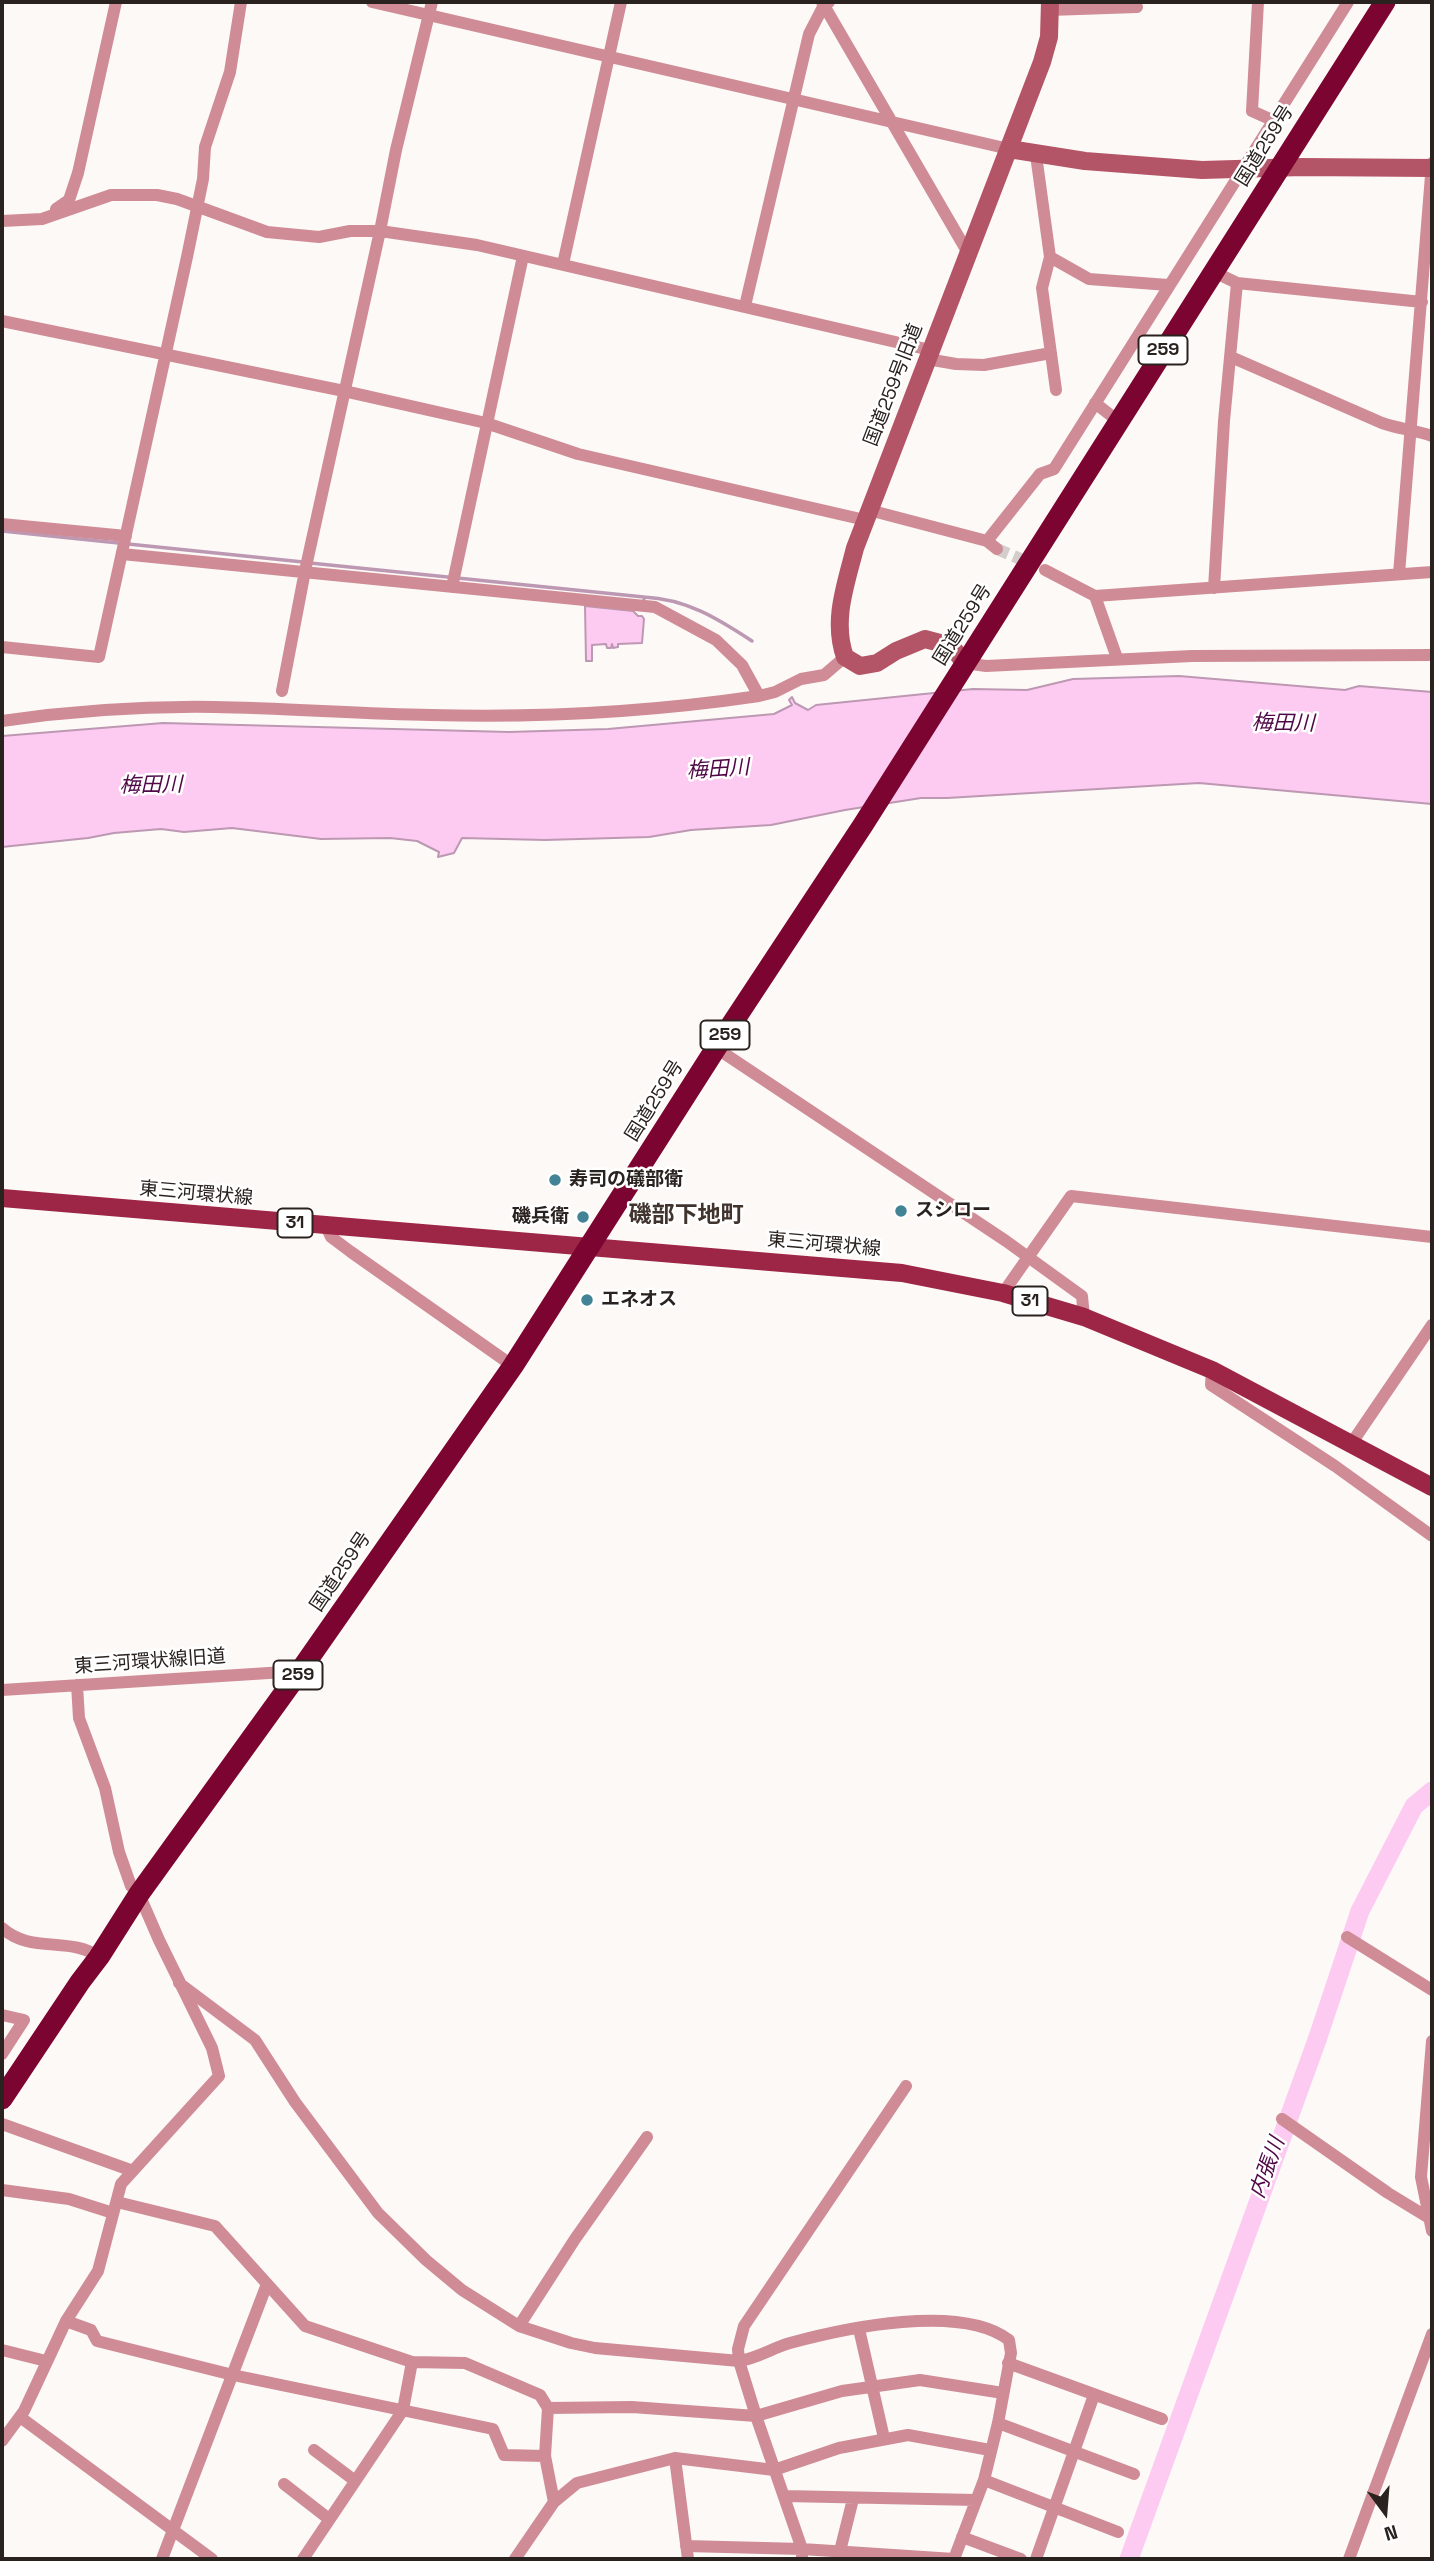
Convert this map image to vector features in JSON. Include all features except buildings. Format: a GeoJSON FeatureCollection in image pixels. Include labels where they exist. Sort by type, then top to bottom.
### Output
{"type":"FeatureCollection","features":[{"type":"Feature","properties":{"kind":"highway","name":"国道259号"},"geometry":{"type":"LineString","coordinates":[[1361,36],[1379,2]]}},
{"type":"Feature","properties":{"kind":"highway","name":"国道259号"},"geometry":{"type":"LineString","coordinates":[[2,2099],[99,1958],[139,1894],[300,1671],[513,1366],[716,1048],[863,825],[1385,2]]}},
{"type":"Feature","properties":{"kind":"main road","name":"東三河環状線"},"geometry":{"type":"LineString","coordinates":[[2,1198],[902,1273],[1003,1293],[1084,1317],[1212,1370],[1432,1487]]}},
{"type":"Feature","properties":{"kind":"street"},"geometry":{"type":"LineString","coordinates":[[42,219],[69,200],[78,173],[116,2]]}},
{"type":"Feature","properties":{"kind":"street"},"geometry":{"type":"LineString","coordinates":[[2,647],[99,657],[203,179],[205,147],[230,72],[241,2]]}},
{"type":"Feature","properties":{"kind":"street"},"geometry":{"type":"LineString","coordinates":[[372,2],[431,8],[609,57],[1036,155],[1202,170],[1432,166],[1399,574]]}},
{"type":"Feature","properties":{"kind":"street"},"geometry":{"type":"LineString","coordinates":[[563,264],[621,2]]}},
{"type":"Feature","properties":{"kind":"street"},"geometry":{"type":"LineString","coordinates":[[1258,2],[1252,111],[1272,120]]}},
{"type":"Feature","properties":{"kind":"street"},"geometry":{"type":"LineString","coordinates":[[2,321],[486,423],[578,454],[867,515],[992,545],[1040,474],[1054,469],[1348,2]]}},
{"type":"Feature","properties":{"kind":"street"},"geometry":{"type":"LineString","coordinates":[[745,306],[809,34],[825,3]]}},
{"type":"Feature","properties":{"kind":"street"},"geometry":{"type":"LineString","coordinates":[[825,3],[968,253]]}},
{"type":"Feature","properties":{"kind":"street"},"geometry":{"type":"LineString","coordinates":[[1050,6],[1138,7]]}},
{"type":"Feature","properties":{"kind":"street","name":"国道259号旧道"},"geometry":{"type":"LineString","coordinates":[[845,657],[839,640],[839,615],[855,548],[1042,62],[1049,37],[1050,6]]}},
{"type":"Feature","properties":{"kind":"street"},"geometry":{"type":"LineString","coordinates":[[282,691],[306,566],[396,150],[431,8]]}},
{"type":"Feature","properties":{"kind":"street"},"geometry":{"type":"LineString","coordinates":[[1036,155],[1050,257],[1042,288],[1056,390]]}},
{"type":"Feature","properties":{"kind":"street"},"geometry":{"type":"LineString","coordinates":[[2,221],[42,219],[111,195],[157,195],[197,206],[267,232],[319,237],[350,231],[380,231],[477,246],[563,264],[745,306],[956,364],[984,365],[1051,353]]}},
{"type":"Feature","properties":{"kind":"street"},"geometry":{"type":"LineString","coordinates":[[453,581],[523,256]]}},
{"type":"Feature","properties":{"kind":"street"},"geometry":{"type":"LineString","coordinates":[[1050,257],[1089,279],[1168,285]]}},
{"type":"Feature","properties":{"kind":"street"},"geometry":{"type":"LineString","coordinates":[[1212,271],[1237,283],[1422,302]]}},
{"type":"Feature","properties":{"kind":"street"},"geometry":{"type":"LineString","coordinates":[[1214,588],[1237,283]]}},
{"type":"Feature","properties":{"kind":"street"},"geometry":{"type":"LineString","coordinates":[[1231,357],[1382,423],[1432,436]]}},
{"type":"Feature","properties":{"kind":"street"},"geometry":{"type":"LineString","coordinates":[[1095,403],[1118,421]]}},
{"type":"Feature","properties":{"kind":"street"},"geometry":{"type":"LineString","coordinates":[[2,524],[124,545],[453,581],[655,607],[716,640],[742,665],[759,696]]}},
{"type":"Feature","properties":{"kind":"street"},"geometry":{"type":"LineString","coordinates":[[1045,570],[1095,596],[1432,572]]}},
{"type":"Feature","properties":{"kind":"street"},"geometry":{"type":"LineString","coordinates":[[1095,596],[1117,658]]}},
{"type":"Feature","properties":{"kind":"street"},"geometry":{"type":"LineString","coordinates":[[2,721],[94,712],[213,707],[434,715],[597,714],[659,709],[775,692],[802,679],[824,675],[845,657],[860,666],[877,663],[925,639],[951,646],[965,663],[986,666],[1117,658],[1432,655]]}},
{"type":"Feature","properties":{"kind":"street"},"geometry":{"type":"LineString","coordinates":[[716,1048],[1006,1241],[1082,1296],[1084,1317]]}},
{"type":"Feature","properties":{"kind":"street"},"geometry":{"type":"LineString","coordinates":[[1003,1293],[1071,1196],[1432,1237]]}},
{"type":"Feature","properties":{"kind":"street"},"geometry":{"type":"LineString","coordinates":[[326,1226],[331,1237],[351,1252],[513,1366]]}},
{"type":"Feature","properties":{"kind":"street"},"geometry":{"type":"LineString","coordinates":[[1351,1444],[1432,1325]]}},
{"type":"Feature","properties":{"kind":"street"},"geometry":{"type":"LineString","coordinates":[[1212,1370],[1211,1385],[1335,1466],[1432,1536]]}},
{"type":"Feature","properties":{"kind":"street","name":"東三河環状線旧道"},"geometry":{"type":"LineString","coordinates":[[2,1690],[300,1671]]}},
{"type":"Feature","properties":{"kind":"street"},"geometry":{"type":"LineString","coordinates":[[2,2441],[20,2417],[66,2321],[98,2271],[121,2184],[219,2076],[212,2048],[139,1894],[131,1886],[118,1852],[105,1788],[79,1717],[77,1685]]}},
{"type":"Feature","properties":{"kind":"street"},"geometry":{"type":"LineString","coordinates":[[2,1928],[16,1939],[89,1950],[99,1958]]}},
{"type":"Feature","properties":{"kind":"street"},"geometry":{"type":"LineString","coordinates":[[1347,1937],[1432,1990]]}},
{"type":"Feature","properties":{"kind":"street"},"geometry":{"type":"LineString","coordinates":[[179,1983],[255,2040],[295,2102],[378,2213],[426,2260],[462,2290],[519,2326],[551,2338],[595,2348],[739,2361],[755,2358],[788,2344],[919,2319],[971,2325],[1003,2335],[1009,2340],[1010,2353],[998,2423],[984,2480],[954,2559],[840,2551],[802,2554],[687,2553],[675,2458]]}},
{"type":"Feature","properties":{"kind":"street"},"geometry":{"type":"LineString","coordinates":[[2,2015],[23,2020],[2,2054]]}},
{"type":"Feature","properties":{"kind":"street"},"geometry":{"type":"LineString","coordinates":[[1430,2224],[1421,2177],[1432,2041]]}},
{"type":"Feature","properties":{"kind":"street"},"geometry":{"type":"LineString","coordinates":[[802,2554],[756,2416],[739,2361],[738,2349],[744,2326],[906,2086]]}},
{"type":"Feature","properties":{"kind":"street"},"geometry":{"type":"LineString","coordinates":[[1282,2119],[1430,2224]]}},
{"type":"Feature","properties":{"kind":"street"},"geometry":{"type":"LineString","coordinates":[[2,2124],[133,2171]]}},
{"type":"Feature","properties":{"kind":"street"},"geometry":{"type":"LineString","coordinates":[[519,2326],[575,2239],[647,2137]]}},
{"type":"Feature","properties":{"kind":"street"},"geometry":{"type":"LineString","coordinates":[[2,2190],[69,2199],[215,2226],[305,2326],[412,2362],[466,2363],[540,2395],[548,2408],[545,2456],[554,2502]]}},
{"type":"Feature","properties":{"kind":"street"},"geometry":{"type":"LineString","coordinates":[[162,2559],[267,2284]]}},
{"type":"Feature","properties":{"kind":"street"},"geometry":{"type":"LineString","coordinates":[[66,2321],[91,2330],[97,2341],[233,2375],[493,2429],[504,2455],[545,2456]]}},
{"type":"Feature","properties":{"kind":"street"},"geometry":{"type":"LineString","coordinates":[[859,2329],[884,2438]]}},
{"type":"Feature","properties":{"kind":"street"},"geometry":{"type":"LineString","coordinates":[[1349,2559],[1432,2334]]}},
{"type":"Feature","properties":{"kind":"street"},"geometry":{"type":"LineString","coordinates":[[2,2350],[46,2361]]}},
{"type":"Feature","properties":{"kind":"street"},"geometry":{"type":"LineString","coordinates":[[303,2559],[402,2410],[412,2362]]}},
{"type":"Feature","properties":{"kind":"street"},"geometry":{"type":"LineString","coordinates":[[1008,2363],[1162,2419]]}},
{"type":"Feature","properties":{"kind":"street"},"geometry":{"type":"LineString","coordinates":[[548,2408],[632,2407],[756,2416],[842,2391],[920,2380],[1003,2393]]}},
{"type":"Feature","properties":{"kind":"street"},"geometry":{"type":"LineString","coordinates":[[1036,2559],[1094,2395]]}},
{"type":"Feature","properties":{"kind":"street"},"geometry":{"type":"LineString","coordinates":[[20,2417],[212,2559]]}},
{"type":"Feature","properties":{"kind":"street"},"geometry":{"type":"LineString","coordinates":[[998,2423],[1134,2474]]}},
{"type":"Feature","properties":{"kind":"street"},"geometry":{"type":"LineString","coordinates":[[515,2559],[554,2502],[577,2483],[675,2458],[774,2470],[839,2448],[908,2435],[990,2450]]}},
{"type":"Feature","properties":{"kind":"street"},"geometry":{"type":"LineString","coordinates":[[314,2451],[354,2480]]}},
{"type":"Feature","properties":{"kind":"street"},"geometry":{"type":"LineString","coordinates":[[984,2480],[1118,2532]]}},
{"type":"Feature","properties":{"kind":"street"},"geometry":{"type":"LineString","coordinates":[[284,2484],[329,2519]]}},
{"type":"Feature","properties":{"kind":"street"},"geometry":{"type":"LineString","coordinates":[[783,2496],[976,2500]]}},
{"type":"Feature","properties":{"kind":"street"},"geometry":{"type":"LineString","coordinates":[[840,2551],[853,2499]]}},
{"type":"Feature","properties":{"kind":"street"},"geometry":{"type":"LineString","coordinates":[[962,2537],[1021,2559]]}},
{"type":"Feature","properties":{"kind":"water"},"geometry":{"type":"Polygon","coordinates":[[[585,606],[633,611],[642,616],[642,643],[618,644],[618,647],[613,648],[612,644],[611,648],[607,648],[606,644],[592,645],[592,661],[586,661],[585,606]]]}},
{"type":"Feature","properties":{"kind":"water","name":"梅田川"},"geometry":{"type":"Polygon","coordinates":[[[1179,676],[1345,690],[1359,686],[1432,692],[1432,804],[1199,783],[921,798],[771,825],[691,830],[649,837],[545,840],[462,838],[454,853],[438,857],[439,852],[417,841],[390,838],[321,839],[232,828],[184,832],[161,829],[2,847],[2,736],[163,723],[509,732],[608,729],[774,714],[792,705],[789,700],[792,697],[795,703],[808,710],[816,705],[973,689],[1027,690],[1073,679],[1179,676]]]}},
{"type":"Feature","properties":{"kind":"waterway"},"geometry":{"type":"LineString","coordinates":[[2,531],[303,562]]}},
{"type":"Feature","properties":{"kind":"waterway"},"geometry":{"type":"LineString","coordinates":[[310,563],[644,599]]}},
{"type":"Feature","properties":{"kind":"waterway"},"geometry":{"type":"LineString","coordinates":[[644,597],[674,601],[687,606],[714,617],[752,641]]}},
{"type":"Feature","properties":{"kind":"waterway","name":"内張川"},"geometry":{"type":"LineString","coordinates":[[1129,2559],[1317,2040],[1360,1911],[1414,1806],[1432,1791]]}},
{"type":"Feature","properties":{"kind":"tunnel"},"geometry":{"type":"LineString","coordinates":[[997,549],[1032,564]]}},
{"type":"Feature","properties":{"kind":"place","name":"寿司の礒部衛"},"geometry":{"type":"Point","coordinates":[555,1180]}},
{"type":"Feature","properties":{"kind":"place","name":"スシロー"},"geometry":{"type":"Point","coordinates":[901,1211]}},
{"type":"Feature","properties":{"kind":"place","name":"磯兵衛"},"geometry":{"type":"Point","coordinates":[583,1217]}},
{"type":"Feature","properties":{"kind":"place","name":"エネオス"},"geometry":{"type":"Point","coordinates":[587,1300]}},
{"type":"Feature","properties":{"kind":"district","name":"磯部下地町"},"geometry":{"type":"Point","coordinates":[686,1216]}}]}
